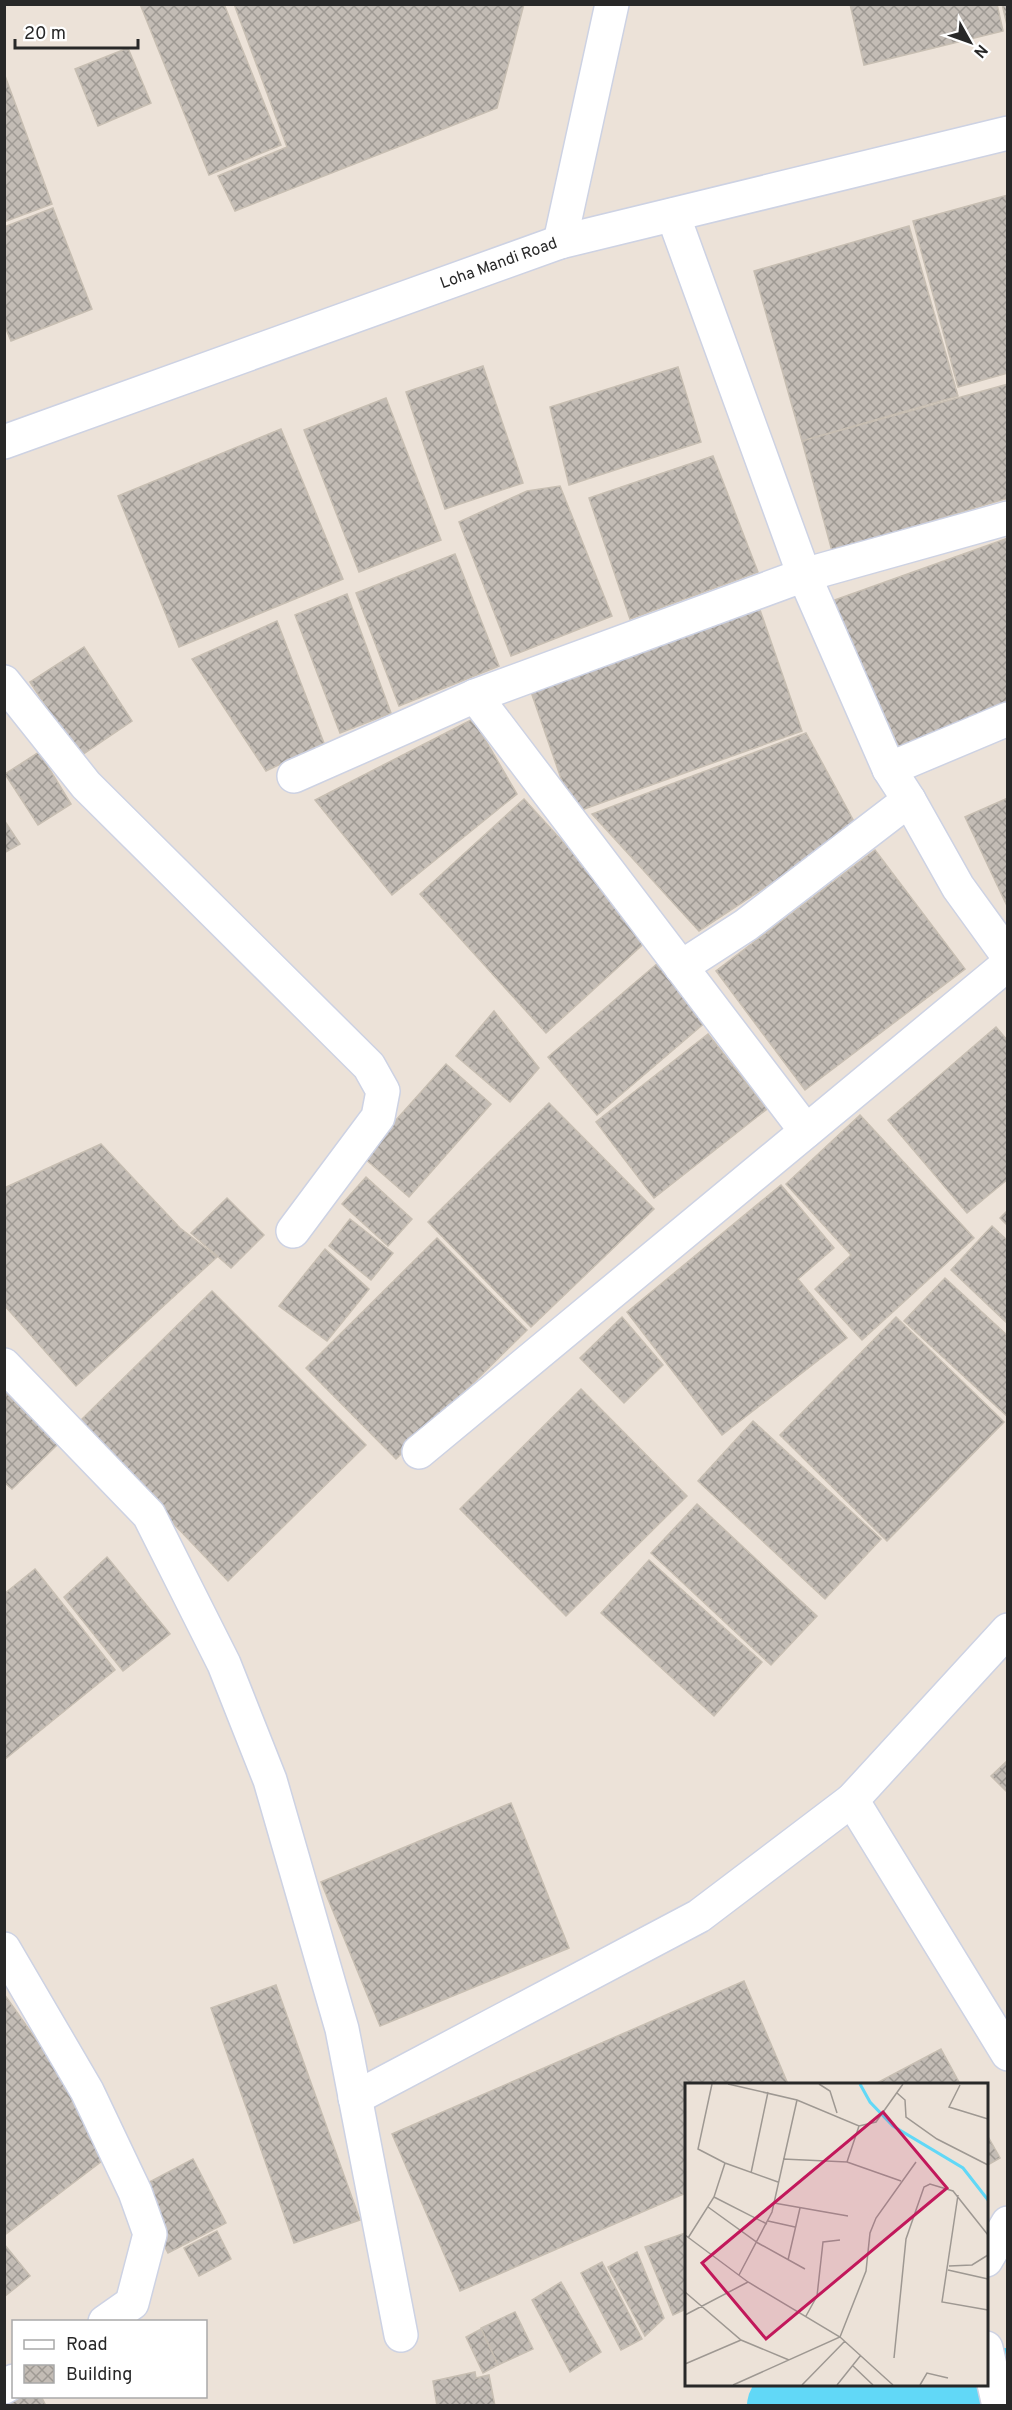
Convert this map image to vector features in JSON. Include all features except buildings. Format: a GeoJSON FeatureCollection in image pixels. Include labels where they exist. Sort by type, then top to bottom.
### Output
{"type":"FeatureCollection","features":[{"type":"Feature","properties":{"kind":"street"},"geometry":{"type":"LineString","coordinates":[[560,242],[612,4]]}},
{"type":"Feature","properties":{"kind":"street","name":"Loha Mandi Road"},"geometry":{"type":"LineString","coordinates":[[4,442],[560,242],[1008,133]]}},
{"type":"Feature","properties":{"kind":"street"},"geometry":{"type":"LineString","coordinates":[[673,215],[804,575],[889,769],[958,887],[1008,956]]}},
{"type":"Feature","properties":{"kind":"street"},"geometry":{"type":"LineString","coordinates":[[294,776],[475,696],[804,575],[1008,518]]}},
{"type":"Feature","properties":{"kind":"street"},"geometry":{"type":"LineString","coordinates":[[4,682],[86,784],[369,1066],[383,1090],[378,1117],[293,1231]]}},
{"type":"Feature","properties":{"kind":"street"},"geometry":{"type":"LineString","coordinates":[[475,696],[806,1131]]}},
{"type":"Feature","properties":{"kind":"street"},"geometry":{"type":"LineString","coordinates":[[889,769],[1008,719]]}},
{"type":"Feature","properties":{"kind":"street"},"geometry":{"type":"LineString","coordinates":[[681,967],[746,925],[909,800]]}},
{"type":"Feature","properties":{"kind":"street"},"geometry":{"type":"LineString","coordinates":[[419,1452],[1008,964]]}},
{"type":"Feature","properties":{"kind":"street"},"geometry":{"type":"LineString","coordinates":[[4,1365],[149,1515],[224,1664],[270,1780],[342,2029],[401,2335]]}},
{"type":"Feature","properties":{"kind":"street"},"geometry":{"type":"LineString","coordinates":[[355,2098],[699,1916],[852,1800],[1008,1630]]}},
{"type":"Feature","properties":{"kind":"street"},"geometry":{"type":"LineString","coordinates":[[852,1800],[1008,2054]]}},
{"type":"Feature","properties":{"kind":"street"},"geometry":{"type":"LineString","coordinates":[[4,1949],[87,2091],[135,2192],[150,2234],[132,2303],[108,2320]]}},
{"type":"Feature","properties":{"kind":"street"},"geometry":{"type":"LineString","coordinates":[[988,2258],[1008,2223]]}},
{"type":"Feature","properties":{"kind":"street"},"geometry":{"type":"LineString","coordinates":[[988,2353],[999,2406]]}},
{"type":"Feature","properties":{"kind":"waterway"},"geometry":{"type":"LineString","coordinates":[[784,2406],[828,2395],[1008,2385]]}}]}
